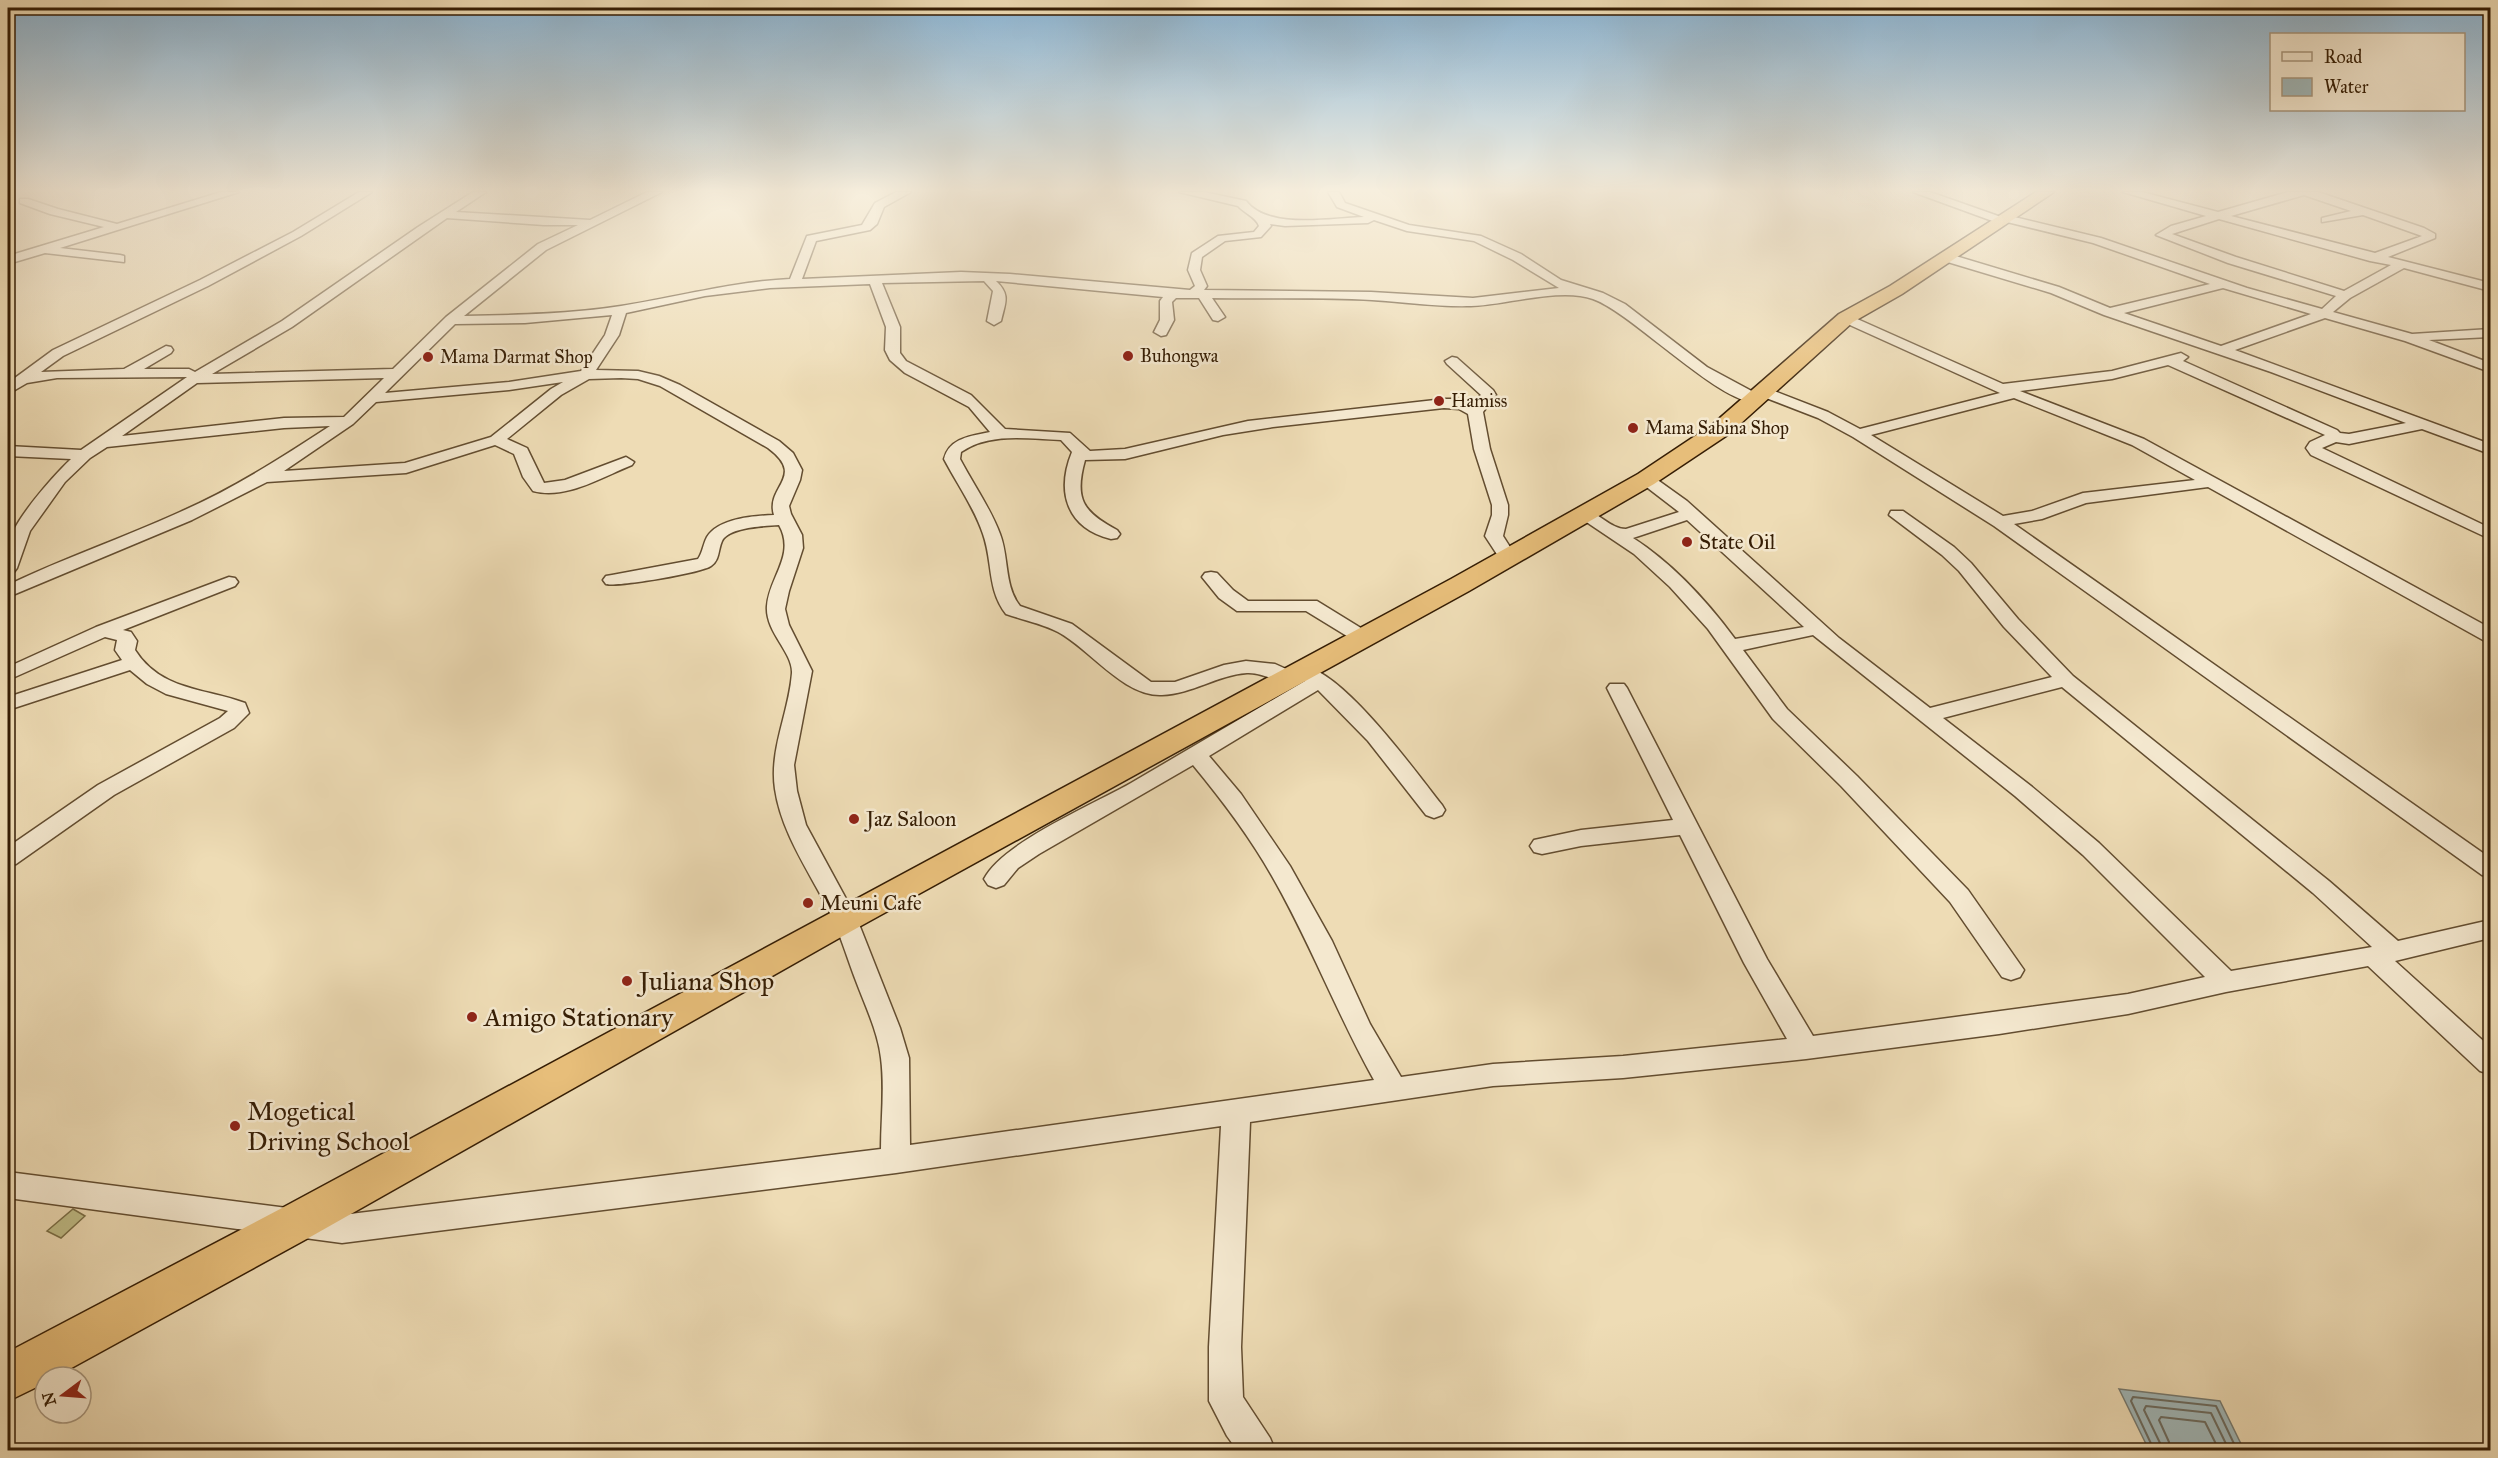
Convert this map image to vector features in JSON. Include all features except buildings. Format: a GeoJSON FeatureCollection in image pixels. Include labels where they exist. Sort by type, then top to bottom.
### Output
{"type":"FeatureCollection","features":[{"type":"Feature","properties":{"kind":"highway"},"geometry":{"type":"LineString","coordinates":[[8,1377],[297,1222],[845,919],[1303,676],[1362,637],[1584,515],[1646,479],[1721,429],[1846,318],[1896,290],[1941,260]]}},
{"type":"Feature","properties":{"kind":"street"},"geometry":{"type":"LineString","coordinates":[[8,390],[58,353],[248,260]]}},
{"type":"Feature","properties":{"kind":"street"},"geometry":{"type":"LineString","coordinates":[[8,568],[21,531],[59,478],[84,455],[191,376],[287,324],[378,260]]}},
{"type":"Feature","properties":{"kind":"street"},"geometry":{"type":"LineString","coordinates":[[8,592],[62,566],[186,516],[264,477],[348,421],[451,320],[526,260]]}},
{"type":"Feature","properties":{"kind":"street"},"geometry":{"type":"LineString","coordinates":[[795,282],[803,260]]}},
{"type":"Feature","properties":{"kind":"street"},"geometry":{"type":"LineString","coordinates":[[1195,260],[1194,270],[1201,286],[1198,294]]}},
{"type":"Feature","properties":{"kind":"street"},"geometry":{"type":"LineString","coordinates":[[1522,260],[1557,283],[1598,296],[1620,307],[1702,370],[1737,391],[1760,395],[1823,415],[1858,434],[2000,522],[2490,868]]}},
{"type":"Feature","properties":{"kind":"street"},"geometry":{"type":"LineString","coordinates":[[1956,260],[2055,290],[2109,312],[2490,449]]}},
{"type":"Feature","properties":{"kind":"street"},"geometry":{"type":"LineString","coordinates":[[2154,260],[2223,284],[2410,338],[2490,368]]}},
{"type":"Feature","properties":{"kind":"street"},"geometry":{"type":"LineString","coordinates":[[2234,260],[2345,295]]}},
{"type":"Feature","properties":{"kind":"street"},"geometry":{"type":"LineString","coordinates":[[2382,260],[2490,287]]}},
{"type":"Feature","properties":{"kind":"street"},"geometry":{"type":"LineString","coordinates":[[1858,434],[2006,391],[2112,375],[2217,349],[2324,314],[2345,295],[2400,265]]}},
{"type":"Feature","properties":{"kind":"street"},"geometry":{"type":"LineString","coordinates":[[451,320],[525,319],[620,310],[705,292],[795,282],[875,279],[989,277],[1173,294],[1371,296],[1444,302],[1473,302],[1575,290]]}},
{"type":"Feature","properties":{"kind":"street"},"geometry":{"type":"LineString","coordinates":[[989,277],[991,284],[999,290],[1000,297],[994,321]]}},
{"type":"Feature","properties":{"kind":"street"},"geometry":{"type":"LineString","coordinates":[[875,279],[879,296],[894,328],[890,346],[894,357],[903,366],[975,404],[995,430],[1002,434]]}},
{"type":"Feature","properties":{"kind":"street"},"geometry":{"type":"LineString","coordinates":[[2475,283],[2490,281]]}},
{"type":"Feature","properties":{"kind":"street"},"geometry":{"type":"LineString","coordinates":[[2109,312],[2223,284]]}},
{"type":"Feature","properties":{"kind":"street"},"geometry":{"type":"LineString","coordinates":[[1161,332],[1167,320],[1166,301],[1173,294]]}},
{"type":"Feature","properties":{"kind":"street"},"geometry":{"type":"LineString","coordinates":[[1198,294],[1218,317]]}},
{"type":"Feature","properties":{"kind":"street"},"geometry":{"type":"LineString","coordinates":[[264,477],[406,468],[496,440],[556,392],[586,375],[612,335],[620,310]]}},
{"type":"Feature","properties":{"kind":"street"},"geometry":{"type":"LineString","coordinates":[[1846,318],[2006,391],[2138,442],[2490,636]]}},
{"type":"Feature","properties":{"kind":"street"},"geometry":{"type":"LineString","coordinates":[[2410,338],[2490,333]]}},
{"type":"Feature","properties":{"kind":"street"},"geometry":{"type":"LineString","coordinates":[[125,375],[166,350]]}},
{"type":"Feature","properties":{"kind":"street"},"geometry":{"type":"LineString","coordinates":[[2169,360],[2325,429],[2334,437]]}},
{"type":"Feature","properties":{"kind":"street"},"geometry":{"type":"LineString","coordinates":[[1452,361],[1486,390],[1488,395],[1475,412]]}},
{"type":"Feature","properties":{"kind":"street"},"geometry":{"type":"LineString","coordinates":[[23,379],[57,374],[191,376],[397,373]]}},
{"type":"Feature","properties":{"kind":"street"},"geometry":{"type":"LineString","coordinates":[[373,398],[506,386],[586,375],[638,375],[652,378],[687,394],[730,422],[774,445],[792,464],[792,483],[781,505],[781,512],[794,539],[794,553],[776,609],[785,639],[798,656],[802,671],[783,765],[786,791],[795,825],[845,919],[887,1028],[895,1058],[896,1160]]}},
{"type":"Feature","properties":{"kind":"street"},"geometry":{"type":"LineString","coordinates":[[1434,810],[1360,719],[1330,688],[1303,676],[1262,667],[1244,667],[1173,689],[1159,690],[1146,687],[1065,628],[1048,620],[1013,610],[1002,591],[995,547],[983,512],[952,459],[954,450],[964,443],[1002,434],[1065,436],[1070,438],[1079,453],[1092,456],[1110,455],[1149,449],[1224,430],[1456,403],[1468,406],[1475,412],[1482,449],[1500,505],[1500,515],[1494,536],[1508,558]]}},
{"type":"Feature","properties":{"kind":"street"},"geometry":{"type":"LineString","coordinates":[[104,442],[284,423],[348,421]]}},
{"type":"Feature","properties":{"kind":"street"},"geometry":{"type":"LineString","coordinates":[[2425,424],[2349,439],[2334,437],[2314,448],[2326,458],[2490,534]]}},
{"type":"Feature","properties":{"kind":"street"},"geometry":{"type":"LineString","coordinates":[[496,440],[521,451],[531,477],[539,488],[546,489],[564,485],[626,462]]}},
{"type":"Feature","properties":{"kind":"street"},"geometry":{"type":"LineString","coordinates":[[8,451],[84,455]]}},
{"type":"Feature","properties":{"kind":"street"},"geometry":{"type":"LineString","coordinates":[[1079,453],[1071,480],[1072,495],[1079,512],[1092,525],[1111,534]]}},
{"type":"Feature","properties":{"kind":"street"},"geometry":{"type":"LineString","coordinates":[[1646,479],[1681,505],[1832,642],[2023,791],[2091,849],[2226,982]]}},
{"type":"Feature","properties":{"kind":"street"},"geometry":{"type":"LineString","coordinates":[[2000,522],[2036,515],[2083,498],[2212,482]]}},
{"type":"Feature","properties":{"kind":"street"},"geometry":{"type":"LineString","coordinates":[[1584,515],[1640,550],[1676,583],[1731,646],[1780,714],[1849,781],[1959,896],[2011,970]]}},
{"type":"Feature","properties":{"kind":"street"},"geometry":{"type":"LineString","coordinates":[[1897,515],[1948,551],[1965,567],[2011,623],[2066,680],[2288,860],[2383,953],[2490,1064]]}},
{"type":"Feature","properties":{"kind":"street"},"geometry":{"type":"LineString","coordinates":[[1616,534],[1628,534],[1682,516]]}},
{"type":"Feature","properties":{"kind":"street"},"geometry":{"type":"LineString","coordinates":[[612,580],[649,575],[704,563],[710,559],[716,537],[724,530],[786,519]]}},
{"type":"Feature","properties":{"kind":"street"},"geometry":{"type":"LineString","coordinates":[[1212,577],[1226,594],[1244,607],[1310,605],[1362,637]]}},
{"type":"Feature","properties":{"kind":"street"},"geometry":{"type":"LineString","coordinates":[[8,674],[103,631],[228,582]]}},
{"type":"Feature","properties":{"kind":"street"},"geometry":{"type":"LineString","coordinates":[[8,858],[106,790],[227,723],[239,712],[238,707],[190,696],[152,678],[133,663],[125,650],[127,640],[124,636],[103,631]]}},
{"type":"Feature","properties":{"kind":"street"},"geometry":{"type":"LineString","coordinates":[[1731,646],[1806,632]]}},
{"type":"Feature","properties":{"kind":"street"},"geometry":{"type":"LineString","coordinates":[[8,704],[133,663]]}},
{"type":"Feature","properties":{"kind":"street"},"geometry":{"type":"LineString","coordinates":[[996,879],[1010,862],[1031,848],[1196,755],[1303,676]]}},
{"type":"Feature","properties":{"kind":"street"},"geometry":{"type":"LineString","coordinates":[[1925,716],[2066,680]]}},
{"type":"Feature","properties":{"kind":"street"},"geometry":{"type":"LineString","coordinates":[[1617,688],[1757,963],[1806,1047]]}},
{"type":"Feature","properties":{"kind":"street"},"geometry":{"type":"LineString","coordinates":[[1196,755],[1233,799],[1282,872],[1319,941],[1359,1029],[1394,1090]]}},
{"type":"Feature","properties":{"kind":"street"},"geometry":{"type":"LineString","coordinates":[[1542,846],[1581,838],[1688,826]]}},
{"type":"Feature","properties":{"kind":"street"},"geometry":{"type":"LineString","coordinates":[[8,1185],[342,1229],[896,1160],[1493,1075],[1623,1067],[1806,1047],[2128,1004],[2490,929]]}},
{"type":"Feature","properties":{"kind":"street"},"geometry":{"type":"LineString","coordinates":[[1236,1113],[1225,1347],[1226,1401],[1258,1450]]}},
{"type":"Feature","properties":{"kind":"shaded area"},"geometry":{"type":"Polygon","coordinates":[[[73,1209],[85,1216],[61,1238],[47,1231],[73,1209]]]}},
{"type":"Feature","properties":{"kind":"water"},"geometry":{"type":"Polygon","coordinates":[[[2119,1389],[2220,1401],[2244,1450],[2149,1450],[2119,1389]]]}},
{"type":"Feature","properties":{"kind":"place","name":"Buhongwa"},"geometry":{"type":"Point","coordinates":[1128,356]}},
{"type":"Feature","properties":{"kind":"place","name":"Mama Darmat Shop"},"geometry":{"type":"Point","coordinates":[428,357]}},
{"type":"Feature","properties":{"kind":"place","name":"Hamiss"},"geometry":{"type":"Point","coordinates":[1439,401]}},
{"type":"Feature","properties":{"kind":"place","name":"Mama Sabina Shop"},"geometry":{"type":"Point","coordinates":[1633,428]}},
{"type":"Feature","properties":{"kind":"place","name":"State Oil"},"geometry":{"type":"Point","coordinates":[1687,542]}},
{"type":"Feature","properties":{"kind":"place","name":"Jaz Saloon"},"geometry":{"type":"Point","coordinates":[854,819]}},
{"type":"Feature","properties":{"kind":"place","name":"Meuni Cafe"},"geometry":{"type":"Point","coordinates":[808,903]}},
{"type":"Feature","properties":{"kind":"place","name":"Juliana Shop"},"geometry":{"type":"Point","coordinates":[627,981]}},
{"type":"Feature","properties":{"kind":"place","name":"Amigo Stationary"},"geometry":{"type":"Point","coordinates":[472,1017]}},
{"type":"Feature","properties":{"kind":"place","name":"Mogetical Driving School"},"geometry":{"type":"Point","coordinates":[235,1126]}}]}
